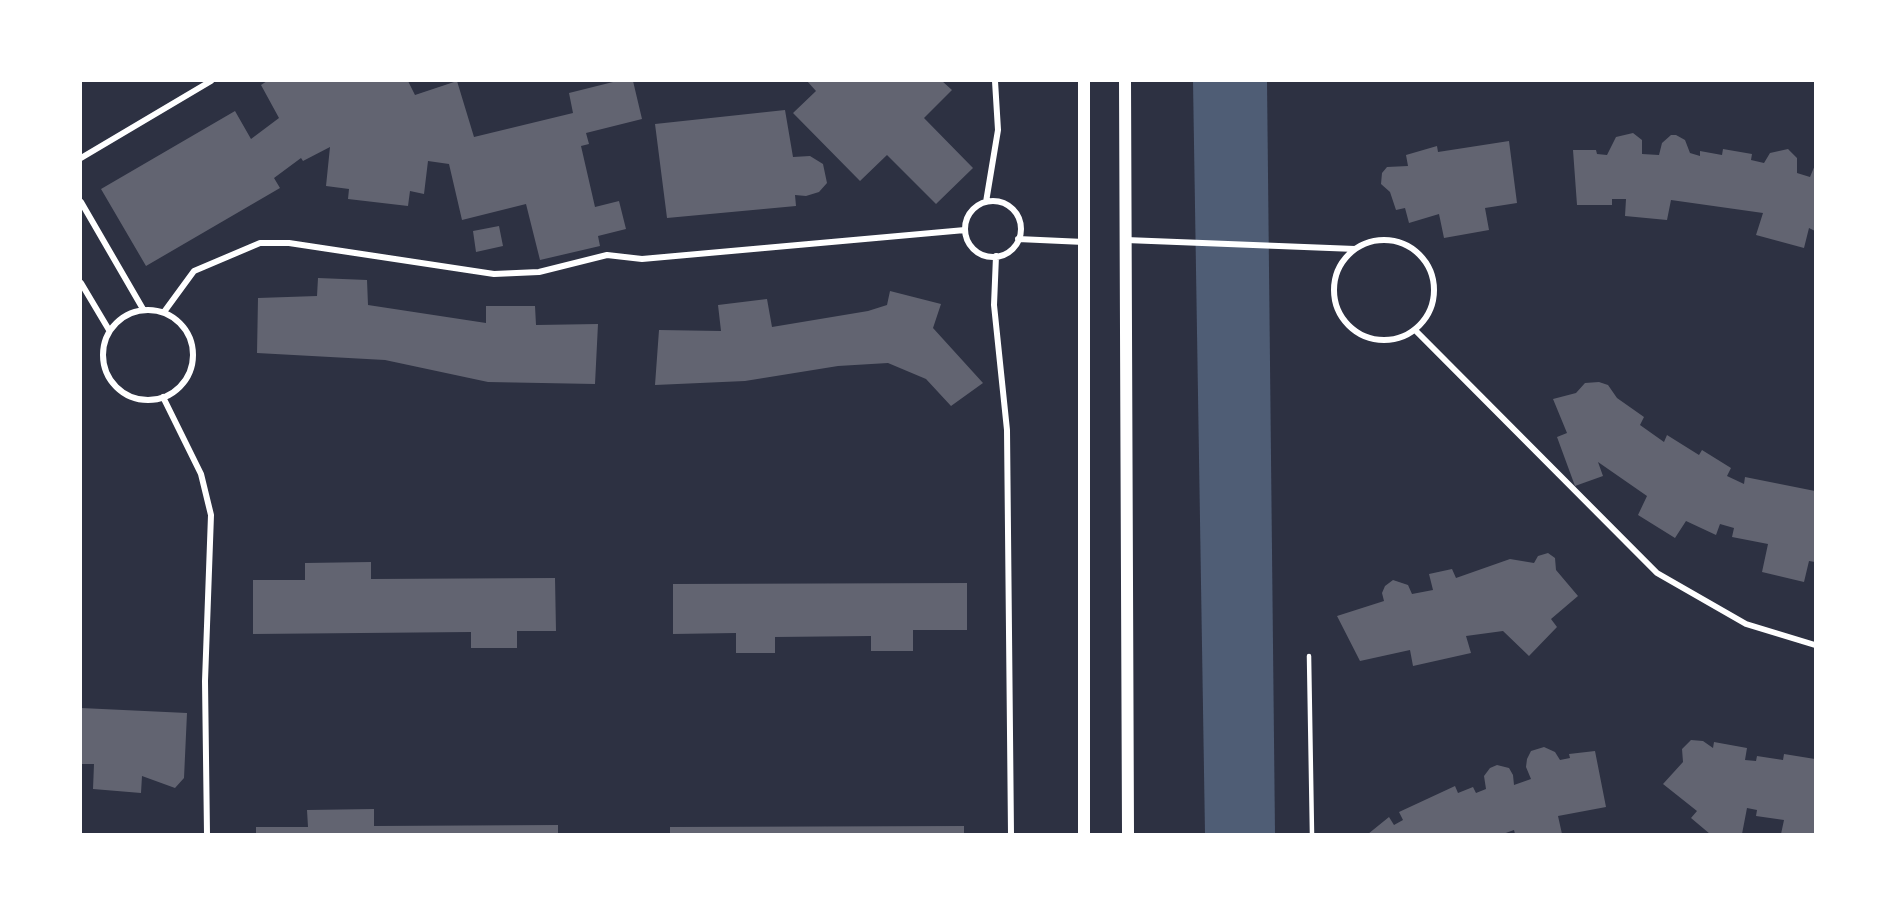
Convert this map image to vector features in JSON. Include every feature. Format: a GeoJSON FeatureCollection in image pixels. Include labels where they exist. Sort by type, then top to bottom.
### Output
{"type":"FeatureCollection","features":[{"type":"Feature","properties":{"kind":"main road"},"geometry":{"type":"LineString","coordinates":[[1083,834],[1084,81]]}},
{"type":"Feature","properties":{"kind":"main road"},"geometry":{"type":"LineString","coordinates":[[1125,81],[1128,834]]}},
{"type":"Feature","properties":{"kind":"street"},"geometry":{"type":"LineString","coordinates":[[81,158],[211,81]]}},
{"type":"Feature","properties":{"kind":"street"},"geometry":{"type":"LineString","coordinates":[[986,202],[998,130],[995,81]]}},
{"type":"Feature","properties":{"kind":"street"},"geometry":{"type":"LineString","coordinates":[[81,202],[143,309]]}},
{"type":"Feature","properties":{"kind":"street"},"geometry":{"type":"LineString","coordinates":[[986,202],[1004,203],[1017,214],[1021,231],[1010,251],[996,256],[978,253],[966,239],[965,230],[970,212],[986,202]]}},
{"type":"Feature","properties":{"kind":"street"},"geometry":{"type":"LineString","coordinates":[[164,312],[194,271],[260,243],[289,243],[494,274],[539,272],[608,255],[642,259],[965,230]]}},
{"type":"Feature","properties":{"kind":"street"},"geometry":{"type":"LineString","coordinates":[[1018,239],[1085,242]]}},
{"type":"Feature","properties":{"kind":"street"},"geometry":{"type":"LineString","coordinates":[[1125,240],[1354,249]]}},
{"type":"Feature","properties":{"kind":"street"},"geometry":{"type":"LineString","coordinates":[[1392,240],[1410,246],[1425,260],[1433,277],[1434,297],[1428,316],[1415,330],[1395,340],[1371,339],[1351,329],[1344,320],[1337,310],[1333,288],[1339,266],[1354,249],[1372,241],[1392,240]]}},
{"type":"Feature","properties":{"kind":"street"},"geometry":{"type":"LineString","coordinates":[[996,256],[994,306],[1007,429],[1011,834]]}},
{"type":"Feature","properties":{"kind":"street"},"geometry":{"type":"LineString","coordinates":[[81,282],[109,330]]}},
{"type":"Feature","properties":{"kind":"street"},"geometry":{"type":"LineString","coordinates":[[143,309],[164,312],[185,329],[192,342],[191,369],[185,381],[163,397],[150,400],[136,399],[112,383],[105,371],[102,357],[103,344],[109,330],[130,313],[143,309]]}},
{"type":"Feature","properties":{"kind":"street"},"geometry":{"type":"LineString","coordinates":[[1415,330],[1657,573],[1746,624],[1815,645]]}},
{"type":"Feature","properties":{"kind":"street"},"geometry":{"type":"LineString","coordinates":[[163,397],[201,474],[211,515],[206,681],[207,834]]}},
{"type":"Feature","properties":{"kind":"lane"},"geometry":{"type":"LineString","coordinates":[[1309,656],[1312,834]]}},
{"type":"Feature","properties":{"kind":"water"},"geometry":{"type":"Polygon","coordinates":[[[1193,81],[1267,81],[1275,834],[1205,834],[1193,81]]]}},
{"type":"Feature","properties":{"kind":"building"},"geometry":{"type":"Polygon","coordinates":[[[267,81],[408,81],[415,95],[457,81],[474,137],[573,113],[569,93],[617,81],[633,81],[642,119],[586,133],[589,144],[581,146],[595,207],[619,201],[626,229],[598,236],[600,246],[540,260],[526,204],[462,220],[449,164],[428,161],[424,194],[410,191],[408,206],[348,199],[349,189],[326,186],[330,147],[303,161],[301,158],[274,178],[280,188],[146,266],[101,189],[235,111],[251,139],[279,118],[261,85],[267,81]]]}},
{"type":"Feature","properties":{"kind":"building"},"geometry":{"type":"Polygon","coordinates":[[[807,81],[942,81],[952,90],[924,118],[973,168],[936,204],[887,155],[860,181],[793,113],[816,91],[807,81]]]}},
{"type":"Feature","properties":{"kind":"building"},"geometry":{"type":"Polygon","coordinates":[[[785,110],[793,157],[810,156],[823,164],[827,183],[819,192],[806,196],[795,195],[796,206],[667,218],[655,124],[785,110]]]}},
{"type":"Feature","properties":{"kind":"building"},"geometry":{"type":"Polygon","coordinates":[[[1633,133],[1642,140],[1642,154],[1659,155],[1662,143],[1671,135],[1685,140],[1690,153],[1700,156],[1700,151],[1722,155],[1723,149],[1752,154],[1751,160],[1764,163],[1770,153],[1788,149],[1797,158],[1797,173],[1810,177],[1815,165],[1815,231],[1809,228],[1804,248],[1756,235],[1763,213],[1671,200],[1667,220],[1625,216],[1626,199],[1612,199],[1612,205],[1577,205],[1573,150],[1596,150],[1597,154],[1607,155],[1616,137],[1633,133]]]}},
{"type":"Feature","properties":{"kind":"building"},"geometry":{"type":"Polygon","coordinates":[[[1509,141],[1517,203],[1485,208],[1489,230],[1444,238],[1439,214],[1409,223],[1405,208],[1396,210],[1390,192],[1381,184],[1382,173],[1387,167],[1408,166],[1406,155],[1437,146],[1438,152],[1509,141]]]}},
{"type":"Feature","properties":{"kind":"building"},"geometry":{"type":"Polygon","coordinates":[[[499,226],[503,246],[476,252],[473,231],[499,226]]]}},
{"type":"Feature","properties":{"kind":"building"},"geometry":{"type":"Polygon","coordinates":[[[318,278],[367,280],[368,305],[486,323],[486,306],[535,306],[536,325],[598,324],[595,384],[488,382],[385,360],[257,353],[258,298],[317,296],[318,278]]]}},
{"type":"Feature","properties":{"kind":"building"},"geometry":{"type":"Polygon","coordinates":[[[890,291],[941,304],[933,328],[983,383],[951,406],[926,379],[888,363],[838,366],[745,381],[655,385],[659,330],[721,331],[718,305],[767,299],[772,327],[868,311],[887,305],[890,291]]]}},
{"type":"Feature","properties":{"kind":"building"},"geometry":{"type":"Polygon","coordinates":[[[1599,382],[1608,385],[1617,398],[1644,417],[1640,425],[1664,442],[1667,435],[1699,455],[1702,450],[1731,468],[1727,476],[1744,484],[1745,477],[1815,491],[1815,562],[1809,561],[1804,582],[1762,572],[1768,544],[1732,537],[1734,528],[1720,524],[1716,535],[1686,521],[1675,538],[1638,515],[1647,496],[1598,462],[1603,476],[1575,486],[1557,437],[1567,433],[1553,399],[1576,393],[1585,383],[1599,382]]]}},
{"type":"Feature","properties":{"kind":"building"},"geometry":{"type":"Polygon","coordinates":[[[1548,553],[1555,558],[1556,570],[1578,596],[1551,619],[1557,627],[1529,656],[1503,631],[1466,636],[1471,653],[1413,666],[1410,650],[1360,661],[1337,616],[1384,601],[1382,593],[1385,586],[1393,580],[1408,585],[1412,594],[1433,590],[1429,574],[1452,569],[1456,578],[1510,559],[1534,563],[1538,556],[1548,553]]]}},
{"type":"Feature","properties":{"kind":"building"},"geometry":{"type":"Polygon","coordinates":[[[371,562],[371,579],[555,578],[556,631],[517,631],[517,648],[471,648],[471,632],[253,634],[253,580],[305,580],[305,563],[371,562]]]}},
{"type":"Feature","properties":{"kind":"building"},"geometry":{"type":"Polygon","coordinates":[[[967,583],[967,630],[913,630],[913,651],[871,651],[871,636],[775,637],[775,653],[736,653],[736,633],[673,634],[673,584],[967,583]]]}},
{"type":"Feature","properties":{"kind":"building"},"geometry":{"type":"Polygon","coordinates":[[[81,708],[187,713],[184,778],[175,788],[142,776],[141,793],[93,789],[94,764],[81,764],[81,708]]]}},
{"type":"Feature","properties":{"kind":"building"},"geometry":{"type":"Polygon","coordinates":[[[1691,740],[1703,741],[1713,748],[1714,742],[1747,748],[1745,760],[1756,761],[1757,756],[1783,760],[1784,754],[1815,759],[1815,834],[1781,834],[1784,820],[1756,816],[1757,810],[1747,808],[1742,834],[1710,834],[1691,818],[1697,811],[1663,784],[1683,762],[1682,749],[1691,740]]]}},
{"type":"Feature","properties":{"kind":"building"},"geometry":{"type":"Polygon","coordinates":[[[1544,747],[1555,752],[1560,760],[1570,758],[1569,754],[1595,751],[1606,807],[1558,816],[1562,834],[1515,834],[1514,830],[1503,834],[1368,834],[1389,817],[1394,825],[1403,820],[1399,812],[1455,786],[1458,793],[1473,787],[1476,793],[1486,789],[1484,776],[1490,768],[1497,765],[1509,768],[1513,775],[1514,785],[1531,779],[1526,767],[1527,759],[1531,751],[1544,747]]]}},
{"type":"Feature","properties":{"kind":"building"},"geometry":{"type":"Polygon","coordinates":[[[374,809],[374,826],[558,825],[558,834],[256,834],[256,827],[308,827],[307,810],[374,809]]]}},
{"type":"Feature","properties":{"kind":"building"},"geometry":{"type":"Polygon","coordinates":[[[964,826],[964,834],[670,834],[670,827],[964,826]]]}}]}
